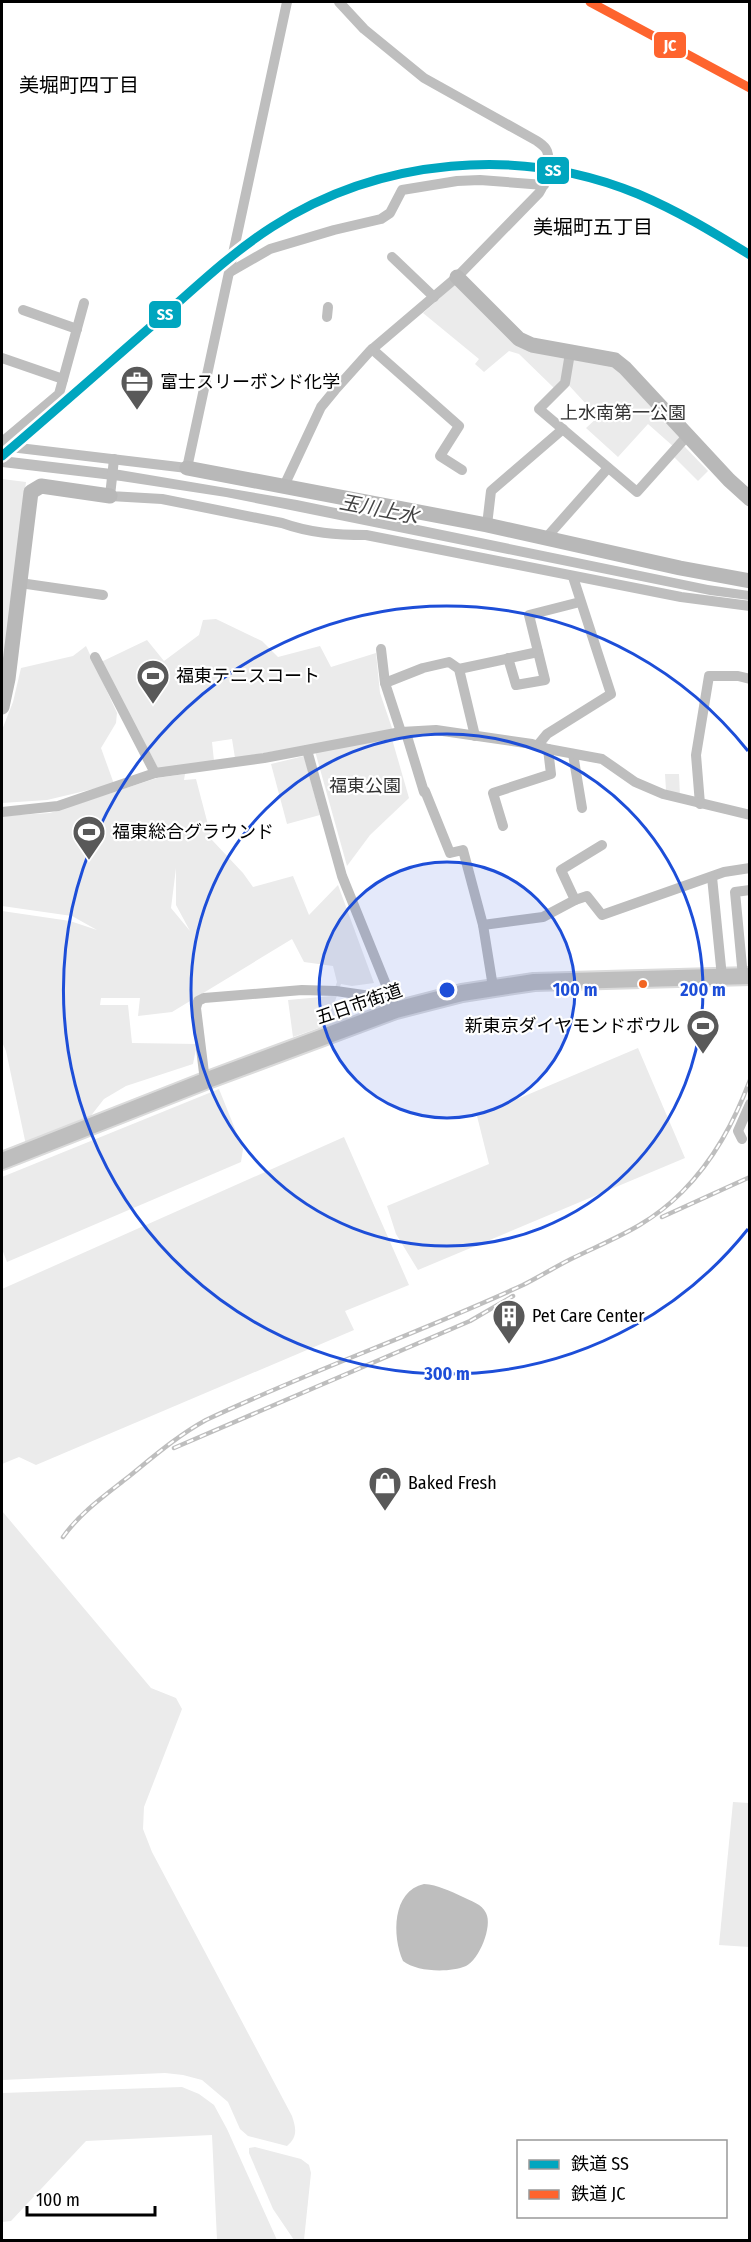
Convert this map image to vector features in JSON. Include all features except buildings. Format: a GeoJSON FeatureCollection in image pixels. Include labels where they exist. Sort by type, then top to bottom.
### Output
{"type":"FeatureCollection","features":[{"type":"Feature","properties":{"kind":"main road","name":"五日市街道"},"geometry":{"type":"LineString","coordinates":[[2,1161],[394,1003],[534,982],[746,976]]}},
{"type":"Feature","properties":{"kind":"street"},"geometry":{"type":"LineString","coordinates":[[187,468],[285,2]]}},
{"type":"Feature","properties":{"kind":"street"},"geometry":{"type":"LineString","coordinates":[[284,486],[321,407],[372,349],[457,277],[539,193],[544,185],[548,156],[544,146],[424,78],[364,29],[339,2]]}},
{"type":"Feature","properties":{"kind":"street"},"geometry":{"type":"LineString","coordinates":[[230,272],[270,249],[325,232],[381,219],[390,213],[402,190],[457,181],[480,180],[544,185]]}},
{"type":"Feature","properties":{"kind":"street"},"geometry":{"type":"LineString","coordinates":[[392,257],[434,297]]}},
{"type":"Feature","properties":{"kind":"street"},"geometry":{"type":"LineString","coordinates":[[457,277],[519,339],[532,345],[615,360],[729,480],[750,499]]}},
{"type":"Feature","properties":{"kind":"street"},"geometry":{"type":"LineString","coordinates":[[2,442],[58,394],[84,303]]}},
{"type":"Feature","properties":{"kind":"street"},"geometry":{"type":"LineString","coordinates":[[23,310],[77,329]]}},
{"type":"Feature","properties":{"kind":"street"},"geometry":{"type":"LineString","coordinates":[[372,349],[459,426],[440,456],[462,470]]}},
{"type":"Feature","properties":{"kind":"street"},"geometry":{"type":"LineString","coordinates":[[570,353],[565,384],[538,409],[637,492],[688,435]]}},
{"type":"Feature","properties":{"kind":"street"},"geometry":{"type":"LineString","coordinates":[[2,358],[63,379]]}},
{"type":"Feature","properties":{"kind":"street"},"geometry":{"type":"LineString","coordinates":[[487,525],[491,491],[563,429]]}},
{"type":"Feature","properties":{"kind":"street"},"geometry":{"type":"LineString","coordinates":[[2,446],[114,464],[187,468],[487,525],[750,581]]}},
{"type":"Feature","properties":{"kind":"street"},"geometry":{"type":"LineString","coordinates":[[110,493],[114,464]]}},
{"type":"Feature","properties":{"kind":"street"},"geometry":{"type":"LineString","coordinates":[[546,538],[608,468]]}},
{"type":"Feature","properties":{"kind":"street"},"geometry":{"type":"LineString","coordinates":[[2,707],[8,679],[31,492],[41,486],[162,499],[332,535],[366,535],[681,597],[750,606]]}},
{"type":"Feature","properties":{"kind":"street"},"geometry":{"type":"LineString","coordinates":[[503,826],[493,793],[551,774],[543,747],[547,734],[611,694],[573,577]]}},
{"type":"Feature","properties":{"kind":"street"},"geometry":{"type":"LineString","coordinates":[[20,583],[103,595]]}},
{"type":"Feature","properties":{"kind":"street"},"geometry":{"type":"LineString","coordinates":[[508,658],[516,685],[545,680],[529,615],[580,602]]}},
{"type":"Feature","properties":{"kind":"street"},"geometry":{"type":"LineString","coordinates":[[381,649],[385,683],[450,853],[463,850],[483,925],[494,987]]}},
{"type":"Feature","properties":{"kind":"street"},"geometry":{"type":"LineString","coordinates":[[459,669],[538,652]]}},
{"type":"Feature","properties":{"kind":"street"},"geometry":{"type":"LineString","coordinates":[[95,657],[155,773]]}},
{"type":"Feature","properties":{"kind":"street"},"geometry":{"type":"LineString","coordinates":[[385,683],[423,668],[449,662],[459,669],[475,736]]}},
{"type":"Feature","properties":{"kind":"street"},"geometry":{"type":"LineString","coordinates":[[700,804],[696,755],[709,676],[738,676],[750,679]]}},
{"type":"Feature","properties":{"kind":"street"},"geometry":{"type":"LineString","coordinates":[[2,812],[58,806],[155,773],[264,758],[403,733],[436,730],[602,759],[635,782],[663,794],[750,815]]}},
{"type":"Feature","properties":{"kind":"street"},"geometry":{"type":"LineString","coordinates":[[307,750],[342,876],[394,1003]]}},
{"type":"Feature","properties":{"kind":"street"},"geometry":{"type":"LineString","coordinates":[[573,754],[582,808]]}},
{"type":"Feature","properties":{"kind":"street"},"geometry":{"type":"LineString","coordinates":[[575,900],[561,870],[602,845]]}},
{"type":"Feature","properties":{"kind":"street"},"geometry":{"type":"LineString","coordinates":[[483,925],[543,917],[587,896],[602,915],[724,872],[750,868]]}},
{"type":"Feature","properties":{"kind":"street"},"geometry":{"type":"LineString","coordinates":[[712,877],[722,977]]}},
{"type":"Feature","properties":{"kind":"street"},"geometry":{"type":"LineString","coordinates":[[746,976],[735,892],[750,890]]}},
{"type":"Feature","properties":{"kind":"street"},"geometry":{"type":"LineString","coordinates":[[205,1081],[196,1008],[198,1001],[204,998],[302,990],[336,991],[384,998],[394,1003]]}},
{"type":"Feature","properties":{"kind":"street"},"geometry":{"type":"LineString","coordinates":[[742,1139],[738,1131],[750,1104]]}},
{"type":"Feature","properties":{"kind":"green space","name":"上水南第一公園"},"geometry":{"type":"Polygon","coordinates":[[[457,283],[517,344],[612,364],[682,436],[674,447],[648,424],[618,457],[586,428],[598,417],[564,380],[554,388],[519,354],[509,351],[484,372],[475,364],[479,359],[423,313],[457,283]]]}},
{"type":"Feature","properties":{"kind":"green space"},"geometry":{"type":"Polygon","coordinates":[[[684,446],[708,471],[698,481],[673,456],[684,446]]]}},
{"type":"Feature","properties":{"kind":"green space"},"geometry":{"type":"Polygon","coordinates":[[[2,479],[26,482],[2,684],[2,479]]]}},
{"type":"Feature","properties":{"kind":"green space"},"geometry":{"type":"Polygon","coordinates":[[[216,619],[262,641],[278,657],[320,646],[331,667],[376,653],[380,693],[393,731],[235,758],[232,739],[212,742],[214,761],[159,770],[101,662],[147,640],[164,661],[199,635],[203,620],[216,619]]]}},
{"type":"Feature","properties":{"kind":"green space"},"geometry":{"type":"Polygon","coordinates":[[[86,646],[117,713],[116,723],[101,748],[114,784],[47,800],[2,803],[2,730],[13,702],[21,668],[73,656],[86,646]]]}},
{"type":"Feature","properties":{"kind":"green space","name":"福東公園"},"geometry":{"type":"Polygon","coordinates":[[[392,739],[409,798],[370,835],[347,866],[315,751],[392,739]]]}},
{"type":"Feature","properties":{"kind":"green space"},"geometry":{"type":"Polygon","coordinates":[[[304,756],[320,815],[287,824],[271,764],[304,756]]]}},
{"type":"Feature","properties":{"kind":"green space"},"geometry":{"type":"Polygon","coordinates":[[[185,774],[184,780],[196,779],[212,840],[253,887],[293,876],[309,915],[338,885],[374,983],[352,986],[341,984],[334,1004],[344,1019],[293,1037],[288,1000],[332,996],[337,982],[333,966],[304,962],[292,939],[172,1012],[138,1016],[140,998],[101,998],[100,1005],[128,1005],[132,1043],[197,1044],[193,1064],[126,1086],[104,1099],[86,1122],[26,1145],[6,1051],[2,1042],[2,911],[70,921],[97,930],[72,916],[2,906],[2,816],[50,813],[157,778],[185,774]],[[176,868],[171,908],[190,931],[176,905],[176,868]]]}},
{"type":"Feature","properties":{"kind":"green space"},"geometry":{"type":"Polygon","coordinates":[[[665,774],[679,774],[680,796],[666,790],[665,774]]]}},
{"type":"Feature","properties":{"kind":"green space"},"geometry":{"type":"Polygon","coordinates":[[[638,1048],[685,1158],[418,1270],[396,1234],[387,1206],[489,1164],[477,1116],[638,1048]]]}},
{"type":"Feature","properties":{"kind":"green space"},"geometry":{"type":"Polygon","coordinates":[[[219,1089],[243,1149],[241,1162],[7,1262],[2,1249],[2,1177],[219,1089]]]}},
{"type":"Feature","properties":{"kind":"green space"},"geometry":{"type":"Polygon","coordinates":[[[344,1137],[409,1285],[345,1311],[354,1330],[36,1465],[19,1457],[2,1464],[2,1289],[344,1137]]]}},
{"type":"Feature","properties":{"kind":"green space"},"geometry":{"type":"Polygon","coordinates":[[[2,1511],[151,1688],[176,1698],[182,1709],[144,1807],[143,1829],[152,1852],[292,2116],[295,2132],[287,2146],[248,2136],[240,2129],[228,2102],[202,2080],[183,2075],[165,2073],[2,2080],[2,1511]]]}},
{"type":"Feature","properties":{"kind":"green space"},"geometry":{"type":"Polygon","coordinates":[[[733,1802],[749,1803],[749,1947],[719,1945],[733,1802]]]}},
{"type":"Feature","properties":{"kind":"green space"},"geometry":{"type":"Polygon","coordinates":[[[182,2087],[199,2094],[214,2105],[277,2240],[217,2240],[212,2135],[86,2141],[11,2221],[2,2222],[2,2093],[182,2087]]]}},
{"type":"Feature","properties":{"kind":"green space"},"geometry":{"type":"Polygon","coordinates":[[[255,2147],[301,2159],[309,2165],[311,2173],[304,2240],[294,2240],[273,2209],[249,2153],[249,2148],[255,2147]]]}},
{"type":"Feature","properties":{"kind":"shaded area"},"geometry":{"type":"Polygon","coordinates":[[[2,456],[120,470],[297,500],[708,585],[749,591],[749,600],[710,595],[226,497],[121,481],[2,467],[2,456]]]}},
{"type":"Feature","properties":{"kind":"shaded area"},"geometry":{"type":"Polygon","coordinates":[[[424,1884],[444,1889],[473,1901],[486,1913],[488,1926],[484,1942],[476,1957],[466,1966],[451,1970],[433,1970],[409,1965],[403,1961],[399,1951],[396,1927],[400,1905],[413,1888],[424,1884]]]}},
{"type":"Feature","properties":{"kind":"railway"},"geometry":{"type":"LineString","coordinates":[[63,1537],[77,1520],[101,1498],[175,1440],[206,1420],[523,1285],[643,1223],[669,1204],[704,1167],[730,1125],[750,1080]]}},
{"type":"Feature","properties":{"kind":"railway"},"geometry":{"type":"LineString","coordinates":[[662,1217],[750,1177]]}},
{"type":"Feature","properties":{"kind":"railway"},"geometry":{"type":"LineString","coordinates":[[174,1448],[470,1321],[513,1296]]}},
{"type":"Feature","properties":{"kind":"rail line","name":"JC"},"geometry":{"type":"LineString","coordinates":[[590,2],[750,88]]}},
{"type":"Feature","properties":{"kind":"rail line","name":"SS"},"geometry":{"type":"LineString","coordinates":[[2,456],[243,247],[272,227],[314,204],[358,186],[404,173],[451,166],[499,165],[546,169],[593,179],[638,194],[667,207],[750,255]]}},
{"type":"Feature","properties":{"kind":"place","name":"富士スリーボンド化学"},"geometry":{"type":"Point","coordinates":[137,411]}},
{"type":"Feature","properties":{"kind":"place","name":"福東テニスコート"},"geometry":{"type":"Point","coordinates":[153,705]}},
{"type":"Feature","properties":{"kind":"place","name":"福東総合グラウンド"},"geometry":{"type":"Point","coordinates":[89,861]}},
{"type":"Feature","properties":{"kind":"place","name":"新東京ダイヤモンドボウル"},"geometry":{"type":"Point","coordinates":[703,1055]}},
{"type":"Feature","properties":{"kind":"place","name":"Pet Care Center"},"geometry":{"type":"Point","coordinates":[509,1345]}},
{"type":"Feature","properties":{"kind":"place","name":"Baked Fresh"},"geometry":{"type":"Point","coordinates":[385,1512]}},
{"type":"Feature","properties":{"kind":"district","name":"美堀町四丁目"},"geometry":{"type":"Point","coordinates":[79,85]}},
{"type":"Feature","properties":{"kind":"district","name":"美堀町五丁目"},"geometry":{"type":"Point","coordinates":[593,227]}},
{"type":"Feature","properties":{"kind":"water label","name":"玉川上水"},"geometry":{"type":"Point","coordinates":[379,509]}}]}
